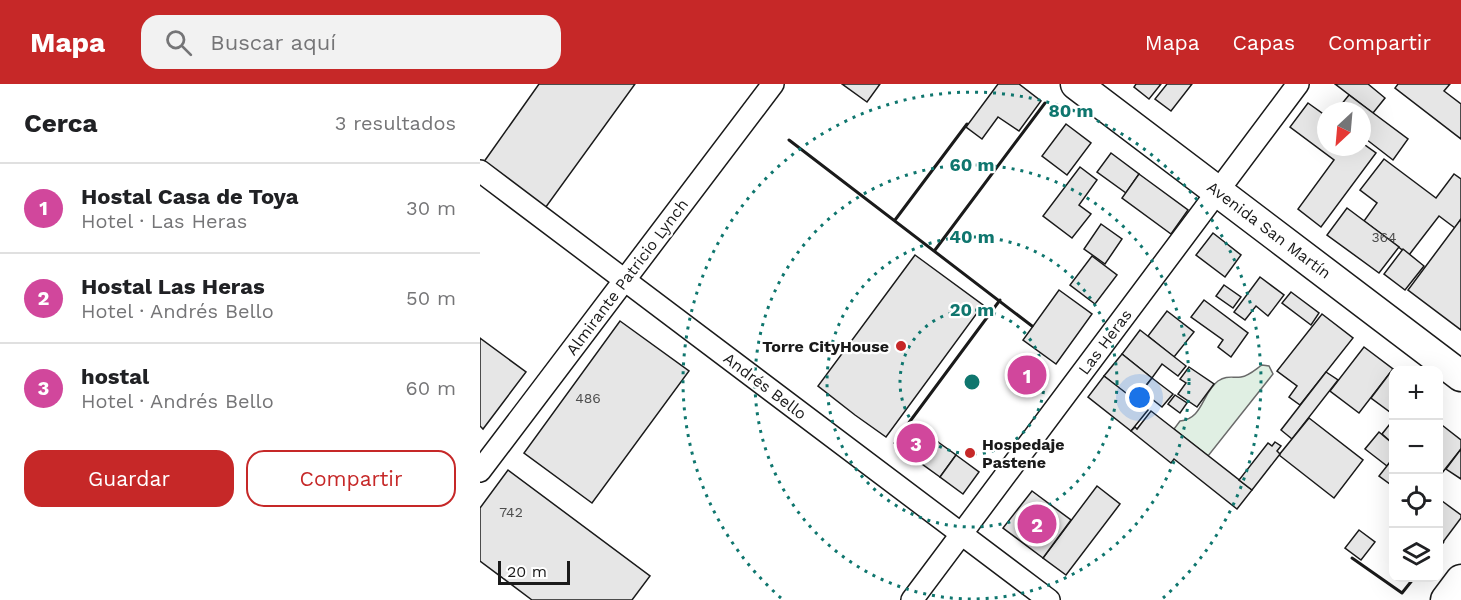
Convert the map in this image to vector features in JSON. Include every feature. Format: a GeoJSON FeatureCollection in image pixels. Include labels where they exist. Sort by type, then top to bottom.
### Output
{"type":"FeatureCollection","features":[{"type":"Feature","properties":{"kind":"main road","name":"Avenida San Martín"},"geometry":{"type":"LineString","coordinates":[[1076,84],[1461,376]]}},
{"type":"Feature","properties":{"kind":"main road"},"geometry":{"type":"LineString","coordinates":[[1446,600],[1461,580]]}},
{"type":"Feature","properties":{"kind":"street","name":"Almirante Patricio Lynch"},"geometry":{"type":"LineString","coordinates":[[480,471],[773,84]]}},
{"type":"Feature","properties":{"kind":"street","name":"Las Heras"},"geometry":{"type":"LineString","coordinates":[[912,600],[1298,84]]}},
{"type":"Feature","properties":{"kind":"street","name":"Andrés Bello"},"geometry":{"type":"LineString","coordinates":[[480,171],[1049,600]]}},
{"type":"Feature","properties":{"kind":"green space"},"geometry":{"type":"Polygon","coordinates":[[[1262,365],[1269,366],[1273,374],[1208,456],[1174,429],[1180,421],[1188,419],[1198,411],[1218,381],[1227,377],[1250,374],[1262,365]]]}},
{"type":"Feature","properties":{"kind":"building"},"geometry":{"type":"Polygon","coordinates":[[[539,84],[635,84],[543,211],[481,166],[539,84]]]}},
{"type":"Feature","properties":{"kind":"building"},"geometry":{"type":"Polygon","coordinates":[[[842,84],[880,84],[867,102],[842,84]]]}},
{"type":"Feature","properties":{"kind":"building"},"geometry":{"type":"Polygon","coordinates":[[[998,84],[1019,84],[1041,101],[1019,131],[998,117],[982,139],[966,127],[998,84]]]}},
{"type":"Feature","properties":{"kind":"building"},"geometry":{"type":"Polygon","coordinates":[[[1136,84],[1161,84],[1149,99],[1134,87],[1136,84]]]}},
{"type":"Feature","properties":{"kind":"building"},"geometry":{"type":"Polygon","coordinates":[[[1167,84],[1192,84],[1171,111],[1155,99],[1167,84]]]}},
{"type":"Feature","properties":{"kind":"building"},"geometry":{"type":"Polygon","coordinates":[[[1335,84],[1368,84],[1385,98],[1373,113],[1371,102],[1359,102],[1335,84]]]}},
{"type":"Feature","properties":{"kind":"building"},"geometry":{"type":"Polygon","coordinates":[[[1398,84],[1450,84],[1444,91],[1461,104],[1461,139],[1395,88],[1398,84]]]}},
{"type":"Feature","properties":{"kind":"building"},"geometry":{"type":"Polygon","coordinates":[[[1349,95],[1358,102],[1343,102],[1349,95]]]}},
{"type":"Feature","properties":{"kind":"building"},"geometry":{"type":"Polygon","coordinates":[[[1308,103],[1317,110],[1317,147],[1290,127],[1308,103]]]}},
{"type":"Feature","properties":{"kind":"building"},"geometry":{"type":"Polygon","coordinates":[[[1371,111],[1408,139],[1393,160],[1371,143],[1371,111]]]}},
{"type":"Feature","properties":{"kind":"building"},"geometry":{"type":"Polygon","coordinates":[[[1066,124],[1091,143],[1067,175],[1042,156],[1066,124]]]}},
{"type":"Feature","properties":{"kind":"building"},"geometry":{"type":"Polygon","coordinates":[[[1371,149],[1376,153],[1321,227],[1298,209],[1334,160],[1329,156],[1371,156],[1371,149]]]}},
{"type":"Feature","properties":{"kind":"building"},"geometry":{"type":"Polygon","coordinates":[[[1111,153],[1139,174],[1126,193],[1097,172],[1111,153]]]}},
{"type":"Feature","properties":{"kind":"building"},"geometry":{"type":"Polygon","coordinates":[[[1384,159],[1436,198],[1454,174],[1461,179],[1461,219],[1455,228],[1439,216],[1409,255],[1364,221],[1377,203],[1360,190],[1384,159]]]}},
{"type":"Feature","properties":{"kind":"building"},"geometry":{"type":"Polygon","coordinates":[[[1080,167],[1097,180],[1079,205],[1091,214],[1072,238],[1043,216],[1080,167]]]}},
{"type":"Feature","properties":{"kind":"building"},"geometry":{"type":"Polygon","coordinates":[[[1139,174],[1188,210],[1171,234],[1122,198],[1139,174]]]}},
{"type":"Feature","properties":{"kind":"building"},"geometry":{"type":"Polygon","coordinates":[[[1347,208],[1399,247],[1379,273],[1327,235],[1347,208]]]}},
{"type":"Feature","properties":{"kind":"building"},"geometry":{"type":"Polygon","coordinates":[[[1461,219],[1461,330],[1408,290],[1461,219]]]}},
{"type":"Feature","properties":{"kind":"building"},"geometry":{"type":"Polygon","coordinates":[[[1101,224],[1122,239],[1105,264],[1084,249],[1101,224]]]}},
{"type":"Feature","properties":{"kind":"building"},"geometry":{"type":"Polygon","coordinates":[[[1213,233],[1241,255],[1225,277],[1196,255],[1213,233]]]}},
{"type":"Feature","properties":{"kind":"building"},"geometry":{"type":"Polygon","coordinates":[[[1403,249],[1424,266],[1405,290],[1384,274],[1403,249]]]}},
{"type":"Feature","properties":{"kind":"building","name":"Torre CityHouse"},"geometry":{"type":"Polygon","coordinates":[[[915,255],[983,305],[886,437],[818,386],[915,255]]]}},
{"type":"Feature","properties":{"kind":"building"},"geometry":{"type":"Polygon","coordinates":[[[1092,256],[1117,275],[1095,304],[1070,285],[1092,256]]]}},
{"type":"Feature","properties":{"kind":"building"},"geometry":{"type":"Polygon","coordinates":[[[1260,277],[1284,295],[1268,316],[1256,306],[1245,320],[1234,312],[1260,277]]]}},
{"type":"Feature","properties":{"kind":"building"},"geometry":{"type":"Polygon","coordinates":[[[1224,285],[1241,297],[1233,308],[1216,296],[1224,285]]]}},
{"type":"Feature","properties":{"kind":"building"},"geometry":{"type":"Polygon","coordinates":[[[1059,290],[1092,314],[1056,364],[1023,340],[1059,290]]]}},
{"type":"Feature","properties":{"kind":"building"},"geometry":{"type":"Polygon","coordinates":[[[1291,292],[1319,313],[1311,325],[1282,303],[1291,292]]]}},
{"type":"Feature","properties":{"kind":"building"},"geometry":{"type":"Polygon","coordinates":[[[1204,300],[1248,333],[1231,357],[1218,347],[1223,340],[1191,317],[1204,300]]]}},
{"type":"Feature","properties":{"kind":"building"},"geometry":{"type":"Polygon","coordinates":[[[1167,311],[1194,332],[1174,357],[1148,336],[1167,311]]]}},
{"type":"Feature","properties":{"kind":"building"},"geometry":{"type":"Polygon","coordinates":[[[1322,314],[1353,338],[1300,405],[1289,397],[1297,386],[1277,371],[1322,314]]]}},
{"type":"Feature","properties":{"kind":"building"},"geometry":{"type":"Polygon","coordinates":[[[620,321],[689,371],[592,503],[524,453],[620,321]]]}},
{"type":"Feature","properties":{"kind":"building"},"geometry":{"type":"Polygon","coordinates":[[[1140,330],[1186,366],[1178,376],[1162,364],[1152,378],[1122,354],[1140,330]]]}},
{"type":"Feature","properties":{"kind":"building"},"geometry":{"type":"Polygon","coordinates":[[[480,338],[526,372],[483,429],[480,426],[480,338]]]}},
{"type":"Feature","properties":{"kind":"building"},"geometry":{"type":"Polygon","coordinates":[[[1364,347],[1389,366],[1389,374],[1359,413],[1330,391],[1364,347]]]}},
{"type":"Feature","properties":{"kind":"building"},"geometry":{"type":"Polygon","coordinates":[[[1122,354],[1152,378],[1134,400],[1104,376],[1122,354]]]}},
{"type":"Feature","properties":{"kind":"building"},"geometry":{"type":"Polygon","coordinates":[[[1189,367],[1214,384],[1197,407],[1178,394],[1186,383],[1180,379],[1189,367]]]}},
{"type":"Feature","properties":{"kind":"building"},"geometry":{"type":"Polygon","coordinates":[[[1326,372],[1338,380],[1292,439],[1281,430],[1326,372]]]}},
{"type":"Feature","properties":{"kind":"building"},"geometry":{"type":"Polygon","coordinates":[[[1389,374],[1389,411],[1371,398],[1389,374]]]}},
{"type":"Feature","properties":{"kind":"building"},"geometry":{"type":"Polygon","coordinates":[[[1104,376],[1148,410],[1131,431],[1088,397],[1104,376]]]}},
{"type":"Feature","properties":{"kind":"building"},"geometry":{"type":"Polygon","coordinates":[[[1152,378],[1173,394],[1162,407],[1142,391],[1152,378]]]}},
{"type":"Feature","properties":{"kind":"building"},"geometry":{"type":"Polygon","coordinates":[[[1175,395],[1187,403],[1180,413],[1168,404],[1175,395]]]}},
{"type":"Feature","properties":{"kind":"building"},"geometry":{"type":"Polygon","coordinates":[[[1151,411],[1252,490],[1237,509],[1174,459],[1171,463],[1131,431],[1135,427],[1137,429],[1151,411]]]}},
{"type":"Feature","properties":{"kind":"building"},"geometry":{"type":"Polygon","coordinates":[[[1309,418],[1363,460],[1334,498],[1279,455],[1309,418]]]}},
{"type":"Feature","properties":{"kind":"building"},"geometry":{"type":"Polygon","coordinates":[[[910,422],[938,442],[922,464],[894,443],[910,422]]]}},
{"type":"Feature","properties":{"kind":"building"},"geometry":{"type":"Polygon","coordinates":[[[1389,425],[1389,440],[1382,434],[1389,425]]]}},
{"type":"Feature","properties":{"kind":"building"},"geometry":{"type":"Polygon","coordinates":[[[1443,426],[1461,440],[1461,449],[1443,472],[1443,426]]]}},
{"type":"Feature","properties":{"kind":"building"},"geometry":{"type":"Polygon","coordinates":[[[1379,432],[1389,440],[1389,463],[1387,466],[1365,449],[1379,432]]]}},
{"type":"Feature","properties":{"kind":"building"},"geometry":{"type":"Polygon","coordinates":[[[938,442],[956,455],[940,477],[922,464],[938,442]]]}},
{"type":"Feature","properties":{"kind":"building"},"geometry":{"type":"Polygon","coordinates":[[[1275,442],[1281,446],[1277,451],[1280,454],[1252,490],[1239,480],[1268,443],[1272,446],[1275,442]]]}},
{"type":"Feature","properties":{"kind":"building"},"geometry":{"type":"Polygon","coordinates":[[[1461,449],[1461,479],[1446,469],[1461,449]]]}},
{"type":"Feature","properties":{"kind":"building"},"geometry":{"type":"Polygon","coordinates":[[[956,455],[979,472],[963,494],[940,477],[956,455]]]}},
{"type":"Feature","properties":{"kind":"building"},"geometry":{"type":"Polygon","coordinates":[[[1389,463],[1389,483],[1379,476],[1389,463]]]}},
{"type":"Feature","properties":{"kind":"building"},"geometry":{"type":"Polygon","coordinates":[[[508,470],[650,576],[632,600],[532,600],[480,561],[480,508],[508,470]]]}},
{"type":"Feature","properties":{"kind":"building"},"geometry":{"type":"Polygon","coordinates":[[[1097,486],[1120,504],[1066,575],[1043,558],[1097,486]]]}},
{"type":"Feature","properties":{"kind":"building"},"geometry":{"type":"Polygon","coordinates":[[[1032,491],[1071,520],[1043,558],[1003,528],[1032,491]]]}},
{"type":"Feature","properties":{"kind":"building"},"geometry":{"type":"Polygon","coordinates":[[[1443,502],[1461,515],[1443,542],[1443,502]]]}},
{"type":"Feature","properties":{"kind":"building"},"geometry":{"type":"Polygon","coordinates":[[[1359,530],[1375,542],[1361,560],[1345,548],[1359,530]]]}},
{"type":"Feature","properties":{"kind":"wall"},"geometry":{"type":"LineString","coordinates":[[935,250],[1045,103]]}},
{"type":"Feature","properties":{"kind":"wall"},"geometry":{"type":"LineString","coordinates":[[895,220],[967,124]]}},
{"type":"Feature","properties":{"kind":"wall"},"geometry":{"type":"LineString","coordinates":[[789,140],[1032,326]]}},
{"type":"Feature","properties":{"kind":"wall"},"geometry":{"type":"LineString","coordinates":[[908,424],[1000,300]]}},
{"type":"Feature","properties":{"kind":"wall"},"geometry":{"type":"LineString","coordinates":[[1352,558],[1402,593],[1411,582]]}},
{"type":"Feature","properties":{"kind":"place","name":"Torre CityHouse"},"geometry":{"type":"Point","coordinates":[901,346]}},
{"type":"Feature","properties":{"kind":"place","name":"Hostal Casa de Toya"},"geometry":{"type":"Point","coordinates":[1027,375]}},
{"type":"Feature","properties":{"kind":"place","name":"hostal"},"geometry":{"type":"Point","coordinates":[916,443]}},
{"type":"Feature","properties":{"kind":"place","name":"Hospedaje Pastene"},"geometry":{"type":"Point","coordinates":[970,453]}},
{"type":"Feature","properties":{"kind":"place","name":"Hostal Las Heras"},"geometry":{"type":"Point","coordinates":[1037,524]}}]}
